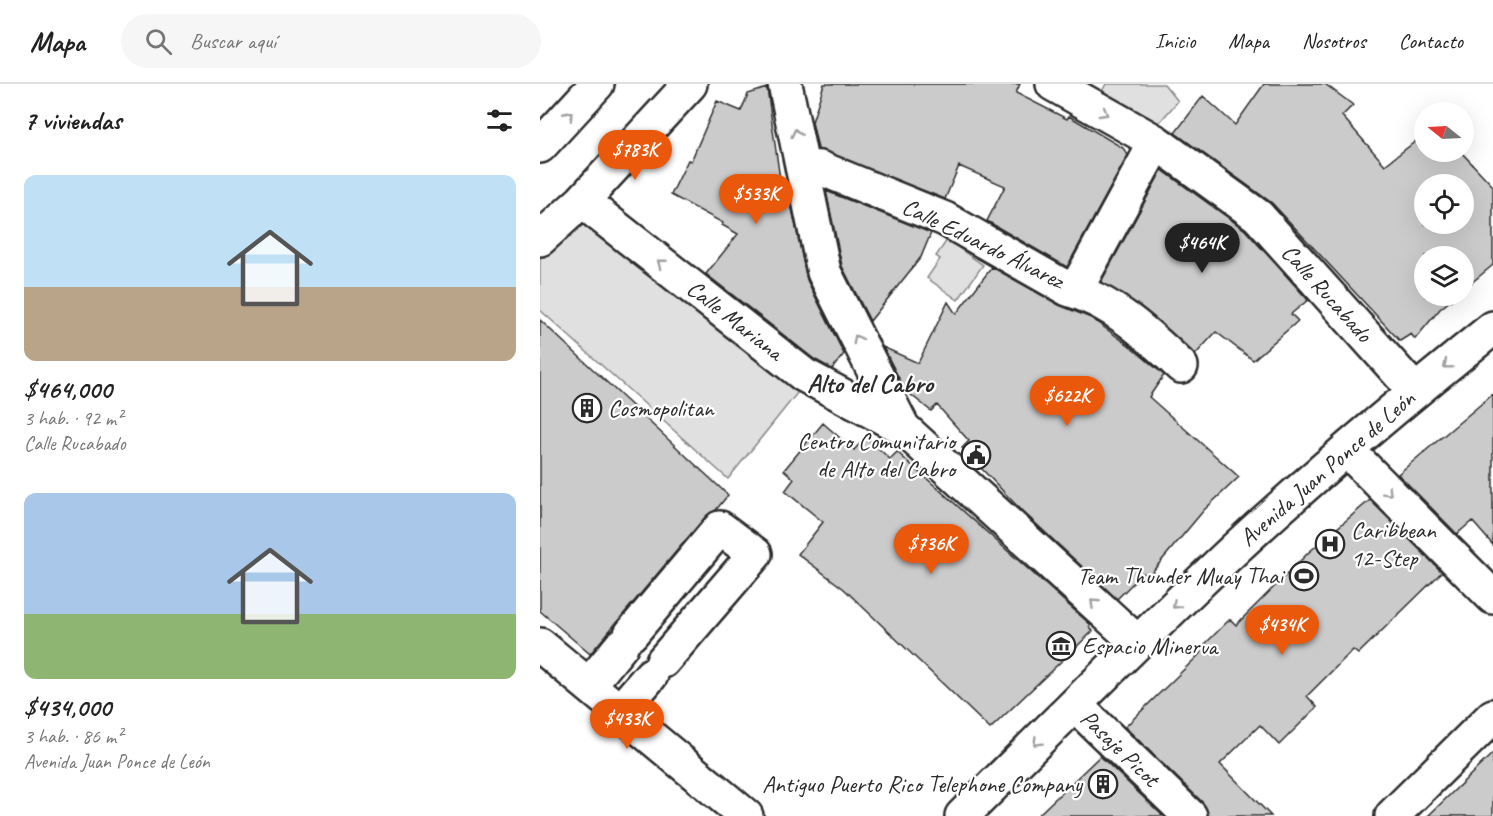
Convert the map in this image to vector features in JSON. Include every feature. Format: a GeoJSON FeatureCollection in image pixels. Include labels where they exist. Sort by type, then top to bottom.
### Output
{"type":"FeatureCollection","features":[{"type":"Feature","properties":{"kind":"main road"},"geometry":{"type":"LineString","coordinates":[[540,146],[597,84]]}},
{"type":"Feature","properties":{"kind":"main road"},"geometry":{"type":"LineString","coordinates":[[540,239],[582,201],[690,84]]}},
{"type":"Feature","properties":{"kind":"main road"},"geometry":{"type":"LineString","coordinates":[[784,84],[804,167],[824,272],[903,428]]}},
{"type":"Feature","properties":{"kind":"main road","name":"Calle Rucabado"},"geometry":{"type":"LineString","coordinates":[[1053,84],[1156,142],[1258,216],[1415,391]]}},
{"type":"Feature","properties":{"kind":"main road","name":"Calle Eduardo Álvarez"},"geometry":{"type":"LineString","coordinates":[[804,167],[820,168],[945,219],[1068,289],[1081,280],[1156,142]]}},
{"type":"Feature","properties":{"kind":"main road","name":"Calle Mariana"},"geometry":{"type":"LineString","coordinates":[[582,201],[804,375],[903,428],[1137,642]]}},
{"type":"Feature","properties":{"kind":"main road"},"geometry":{"type":"LineString","coordinates":[[1068,289],[1090,295],[1122,315],[1181,366]]}},
{"type":"Feature","properties":{"kind":"main road","name":"Avenida Juan Ponce de León"},"geometry":{"type":"LineString","coordinates":[[962,816],[1137,642],[1239,545],[1415,391],[1493,328]]}},
{"type":"Feature","properties":{"kind":"main road"},"geometry":{"type":"LineString","coordinates":[[1347,450],[1493,597]]}},
{"type":"Feature","properties":{"kind":"main road"},"geometry":{"type":"LineString","coordinates":[[589,685],[720,528],[755,554],[620,711]]}},
{"type":"Feature","properties":{"kind":"main road"},"geometry":{"type":"LineString","coordinates":[[540,645],[746,816]]}},
{"type":"Feature","properties":{"kind":"main road","name":"Pasaje Picot"},"geometry":{"type":"LineString","coordinates":[[1075,705],[1190,816]]}},
{"type":"Feature","properties":{"kind":"main road"},"geometry":{"type":"LineString","coordinates":[[1392,816],[1493,716]]}},
{"type":"Feature","properties":{"kind":"shaded area"},"geometry":{"type":"Polygon","coordinates":[[[1106,84],[1164,84],[1178,101],[1153,130],[1101,93],[1106,84]]]}},
{"type":"Feature","properties":{"kind":"shaded area"},"geometry":{"type":"Polygon","coordinates":[[[582,218],[802,387],[728,479],[540,310],[540,259],[582,218]]]}},
{"type":"Feature","properties":{"kind":"shaded area"},"geometry":{"type":"Polygon","coordinates":[[[947,240],[983,265],[958,300],[927,278],[940,259],[936,256],[947,240]]]}},
{"type":"Feature","properties":{"kind":"building"},"geometry":{"type":"Polygon","coordinates":[[[824,84],[1020,84],[1016,93],[1067,119],[1069,116],[1123,148],[1128,155],[1067,267],[987,221],[1005,186],[959,166],[945,199],[818,149],[812,122],[824,84]]]}},
{"type":"Feature","properties":{"kind":"building"},"geometry":{"type":"Polygon","coordinates":[[[1264,84],[1325,84],[1353,105],[1342,116],[1385,165],[1414,143],[1414,162],[1470,162],[1493,186],[1493,265],[1474,281],[1474,246],[1414,246],[1414,306],[1444,306],[1415,339],[1411,334],[1400,341],[1272,203],[1175,133],[1203,96],[1235,125],[1264,84]]]}},
{"type":"Feature","properties":{"kind":"building"},"geometry":{"type":"Polygon","coordinates":[[[767,88],[784,207],[789,194],[807,280],[844,354],[832,369],[814,359],[706,274],[738,234],[722,225],[723,223],[671,195],[688,160],[691,161],[717,101],[741,111],[748,94],[767,88]]]}},
{"type":"Feature","properties":{"kind":"building"},"geometry":{"type":"Polygon","coordinates":[[[1162,170],[1245,230],[1308,300],[1291,314],[1298,321],[1253,360],[1216,332],[1195,355],[1140,306],[1101,282],[1162,170]]]}},
{"type":"Feature","properties":{"kind":"building"},"geometry":{"type":"Polygon","coordinates":[[[826,191],[931,233],[921,257],[870,321],[842,266],[826,191]]]}},
{"type":"Feature","properties":{"kind":"building"},"geometry":{"type":"Polygon","coordinates":[[[992,267],[1059,305],[1091,318],[1130,346],[1164,375],[1149,397],[1239,477],[1204,510],[1147,578],[1143,573],[1117,599],[1019,508],[962,448],[969,441],[937,405],[931,411],[905,390],[883,347],[918,363],[948,302],[956,314],[992,267]]]}},
{"type":"Feature","properties":{"kind":"building","name":"Cosmopolitan"},"geometry":{"type":"Polygon","coordinates":[[[540,320],[728,495],[716,510],[706,516],[590,654],[540,611],[540,320]]]}},
{"type":"Feature","properties":{"kind":"building"},"geometry":{"type":"Polygon","coordinates":[[[1493,394],[1493,545],[1472,521],[1457,534],[1398,474],[1493,394]]]}},
{"type":"Feature","properties":{"kind":"building"},"geometry":{"type":"Polygon","coordinates":[[[823,423],[854,450],[866,437],[890,459],[897,452],[1091,625],[1089,627],[1093,631],[990,729],[844,589],[798,554],[823,522],[785,491],[794,479],[784,470],[823,423]]]}},
{"type":"Feature","properties":{"kind":"building"},"geometry":{"type":"Polygon","coordinates":[[[1370,500],[1442,572],[1358,654],[1353,650],[1307,696],[1317,707],[1279,745],[1260,725],[1220,764],[1271,816],[1208,816],[1203,803],[1125,727],[1207,647],[1205,644],[1230,619],[1236,625],[1309,552],[1370,500]]]}},
{"type":"Feature","properties":{"kind":"building"},"geometry":{"type":"Polygon","coordinates":[[[1493,753],[1493,816],[1428,816],[1493,753]]]}},
{"type":"Feature","properties":{"kind":"building","name":"Antiguo Puerto Rico Telephone Company"},"geometry":{"type":"Polygon","coordinates":[[[1100,756],[1163,816],[1037,816],[1100,756]]]}},
{"type":"Feature","properties":{"kind":"place","name":"Cosmopolitan"},"geometry":{"type":"Point","coordinates":[587,408]}},
{"type":"Feature","properties":{"kind":"place","name":"Centro Comunitario de Alto del Cabro"},"geometry":{"type":"Point","coordinates":[976,455]}},
{"type":"Feature","properties":{"kind":"place","name":"Caribbean 12-Step"},"geometry":{"type":"Point","coordinates":[1330,544]}},
{"type":"Feature","properties":{"kind":"place","name":"Team Thunder Muay Thai"},"geometry":{"type":"Point","coordinates":[1304,576]}},
{"type":"Feature","properties":{"kind":"place","name":"Espacio Minerva"},"geometry":{"type":"Point","coordinates":[1061,646]}},
{"type":"Feature","properties":{"kind":"place","name":"Antiguo Puerto Rico Telephone Company"},"geometry":{"type":"Point","coordinates":[1103,784]}},
{"type":"Feature","properties":{"kind":"district","name":"Alto del Cabro"},"geometry":{"type":"Point","coordinates":[870,383]}}]}
